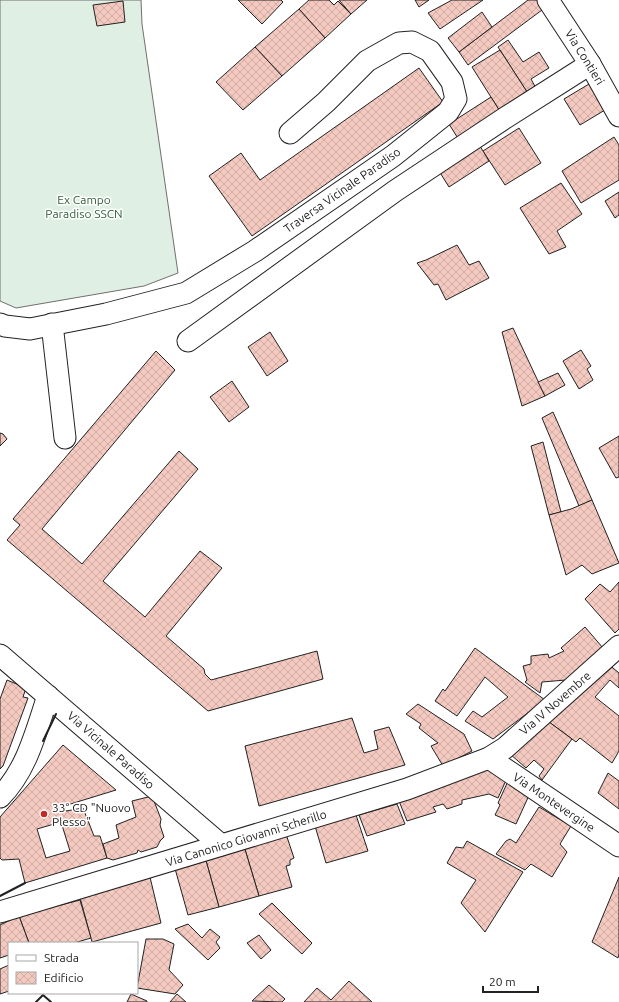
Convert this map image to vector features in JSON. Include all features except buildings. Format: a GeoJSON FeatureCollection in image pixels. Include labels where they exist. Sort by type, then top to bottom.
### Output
{"type":"FeatureCollection","features":[{"type":"Feature","properties":{"kind":"street","name":"Via Contieri"},"geometry":{"type":"LineString","coordinates":[[548,0],[590,64],[619,116]]}},
{"type":"Feature","properties":{"kind":"street","name":"Traversa Vicinale Paradiso"},"geometry":{"type":"LineString","coordinates":[[0,324],[5,326],[30,328],[106,314],[186,293],[268,242],[393,156],[443,117],[456,99],[452,82],[430,51],[412,42],[399,43],[367,61],[326,102],[290,133]]}},
{"type":"Feature","properties":{"kind":"street"},"geometry":{"type":"LineString","coordinates":[[188,341],[395,191],[504,118],[590,64]]}},
{"type":"Feature","properties":{"kind":"street"},"geometry":{"type":"LineString","coordinates":[[52,324],[65,438]]}},
{"type":"Feature","properties":{"kind":"street","name":"Via Vicinale Paradiso"},"geometry":{"type":"LineString","coordinates":[[0,655],[221,845]]}},
{"type":"Feature","properties":{"kind":"street","name":"Via IV Novembre"},"geometry":{"type":"LineString","coordinates":[[490,758],[505,748],[616,655]]}},
{"type":"Feature","properties":{"kind":"street"},"geometry":{"type":"LineString","coordinates":[[0,797],[7,790],[26,761],[48,696]]}},
{"type":"Feature","properties":{"kind":"street","name":"Via Canonico Giovanni Scherillo"},"geometry":{"type":"LineString","coordinates":[[0,912],[407,789],[490,758]]}},
{"type":"Feature","properties":{"kind":"street","name":"Via Montevergine"},"geometry":{"type":"LineString","coordinates":[[490,758],[619,846]]}},
{"type":"Feature","properties":{"kind":"green space","name":"Ex Campo Paradiso SSCN"},"geometry":{"type":"Polygon","coordinates":[[[0,0],[141,0],[142,24],[178,273],[144,286],[16,308],[0,301],[0,0]]]}},
{"type":"Feature","properties":{"kind":"wall"},"geometry":{"type":"LineString","coordinates":[[43,741],[56,714]]}},
{"type":"Feature","properties":{"kind":"wall"},"geometry":{"type":"LineString","coordinates":[[0,896],[25,883]]}},
{"type":"Feature","properties":{"kind":"wall"},"geometry":{"type":"LineString","coordinates":[[36,1002],[43,995],[51,1002]]}},
{"type":"Feature","properties":{"kind":"place","name":"33° CD \"Nuovo Plesso\""},"geometry":{"type":"Point","coordinates":[44,814]}}]}
